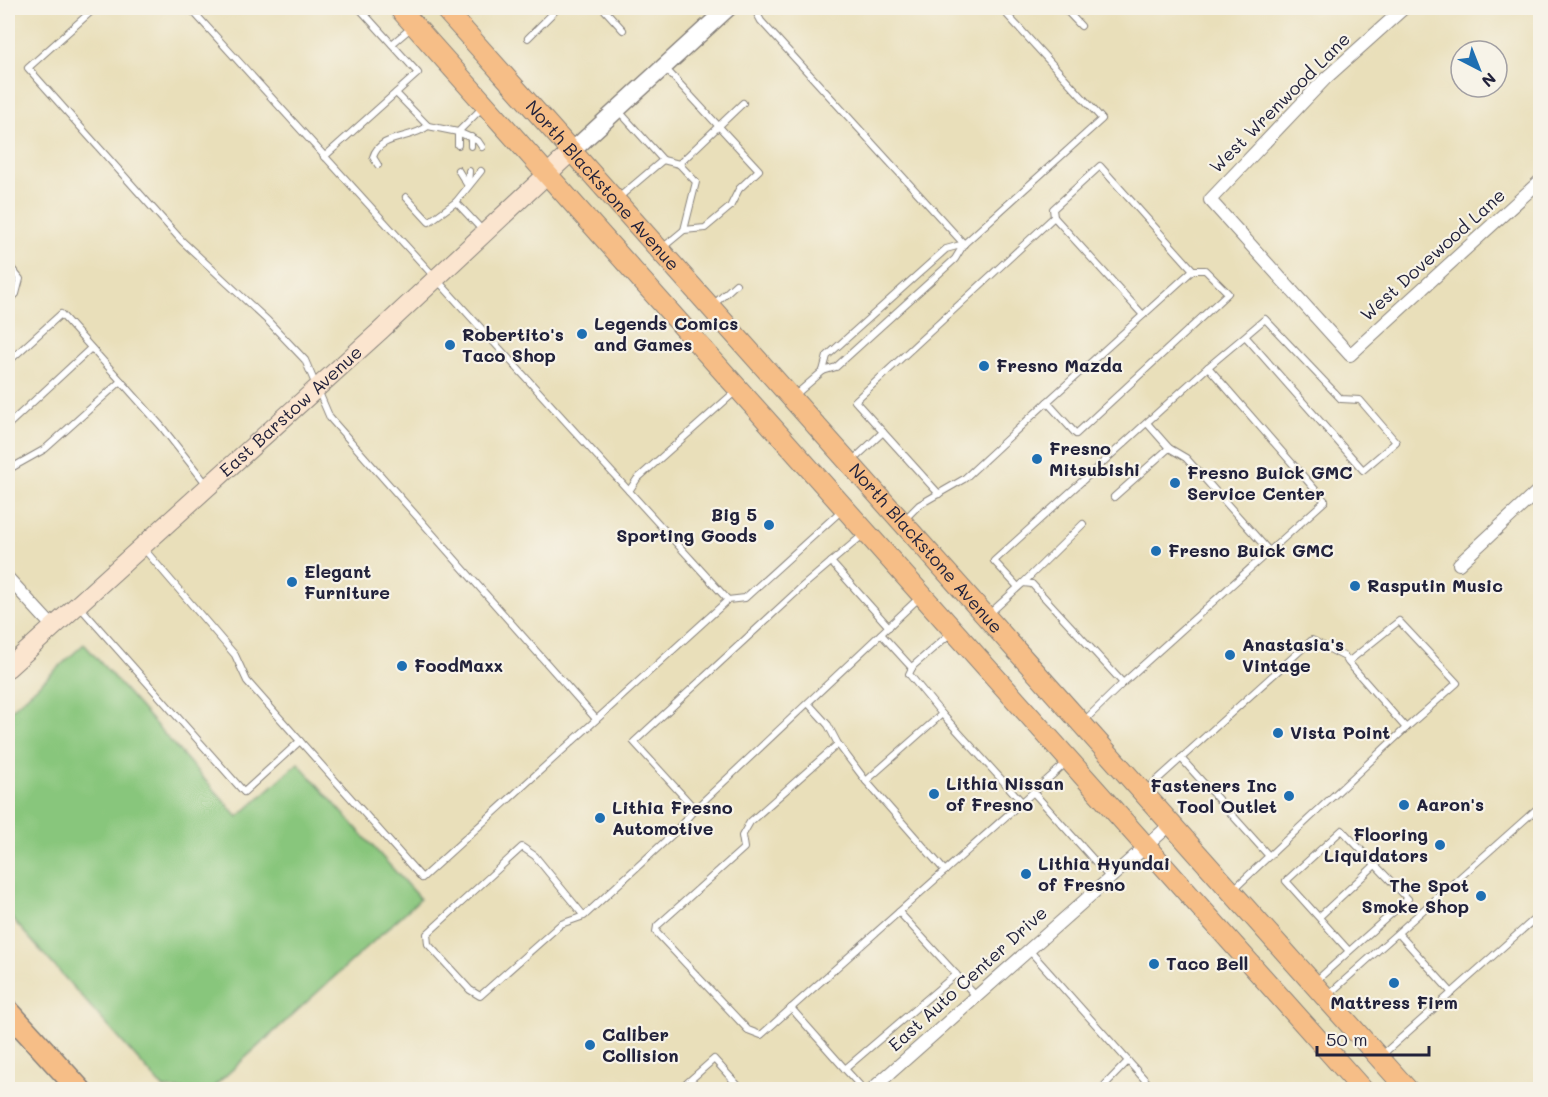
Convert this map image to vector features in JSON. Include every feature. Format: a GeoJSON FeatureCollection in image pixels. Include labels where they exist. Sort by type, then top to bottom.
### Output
{"type":"FeatureCollection","features":[{"type":"Feature","properties":{"kind":"highway"},"geometry":{"type":"LineString","coordinates":[[8,1011],[80,1089]]}},
{"type":"Feature","properties":{"kind":"main road","name":"North Blackstone Avenue"},"geometry":{"type":"LineString","coordinates":[[399,8],[1363,1089]]}},
{"type":"Feature","properties":{"kind":"main road","name":"North Blackstone Avenue"},"geometry":{"type":"LineString","coordinates":[[444,8],[1408,1089]]}},
{"type":"Feature","properties":{"kind":"main road","name":"East Barstow Avenue"},"geometry":{"type":"LineString","coordinates":[[8,668],[317,388],[549,175],[572,151]]}},
{"type":"Feature","properties":{"kind":"street"},"geometry":{"type":"LineString","coordinates":[[572,151],[728,8]]}},
{"type":"Feature","properties":{"kind":"street","name":"West Wrenwood Lane"},"geometry":{"type":"LineString","coordinates":[[1350,355],[1210,200],[1326,78],[1404,8]]}},
{"type":"Feature","properties":{"kind":"street","name":"West Dovewood Lane"},"geometry":{"type":"LineString","coordinates":[[1350,355],[1540,181]]}},
{"type":"Feature","properties":{"kind":"street"},"geometry":{"type":"LineString","coordinates":[[1459,564],[1540,489]]}},
{"type":"Feature","properties":{"kind":"street"},"geometry":{"type":"LineString","coordinates":[[8,578],[53,627]]}},
{"type":"Feature","properties":{"kind":"street","name":"East Auto Center Drive"},"geometry":{"type":"LineString","coordinates":[[871,1089],[1170,824]]}},
{"type":"Feature","properties":{"kind":"lane"},"geometry":{"type":"LineString","coordinates":[[95,8],[28,68],[182,241],[268,321],[305,360],[330,418],[596,719]]}},
{"type":"Feature","properties":{"kind":"lane"},"geometry":{"type":"LineString","coordinates":[[190,8],[728,600]]}},
{"type":"Feature","properties":{"kind":"lane"},"geometry":{"type":"LineString","coordinates":[[324,157],[418,73],[359,8]]}},
{"type":"Feature","properties":{"kind":"lane"},"geometry":{"type":"LineString","coordinates":[[528,38],[558,8]]}},
{"type":"Feature","properties":{"kind":"lane"},"geometry":{"type":"LineString","coordinates":[[603,8],[623,30]]}},
{"type":"Feature","properties":{"kind":"lane"},"geometry":{"type":"LineString","coordinates":[[754,8],[760,21],[964,244]]}},
{"type":"Feature","properties":{"kind":"lane"},"geometry":{"type":"LineString","coordinates":[[792,398],[823,370],[836,367],[955,259],[964,244],[1102,118],[1001,8]]}},
{"type":"Feature","properties":{"kind":"lane"},"geometry":{"type":"LineString","coordinates":[[1064,8],[1081,26]]}},
{"type":"Feature","properties":{"kind":"lane"},"geometry":{"type":"LineString","coordinates":[[1178,8],[1191,8]]}},
{"type":"Feature","properties":{"kind":"lane"},"geometry":{"type":"LineString","coordinates":[[392,44],[414,24]]}},
{"type":"Feature","properties":{"kind":"lane"},"geometry":{"type":"LineString","coordinates":[[660,250],[684,230],[705,228],[730,207],[739,189],[759,170],[663,66]]}},
{"type":"Feature","properties":{"kind":"lane"},"geometry":{"type":"LineString","coordinates":[[396,93],[428,126],[471,137],[482,147]]}},
{"type":"Feature","properties":{"kind":"lane"},"geometry":{"type":"LineString","coordinates":[[679,164],[743,103]]}},
{"type":"Feature","properties":{"kind":"lane"},"geometry":{"type":"LineString","coordinates":[[458,146],[458,132],[486,104]]}},
{"type":"Feature","properties":{"kind":"lane"},"geometry":{"type":"LineString","coordinates":[[618,110],[663,160],[679,164],[696,182],[684,230]]}},
{"type":"Feature","properties":{"kind":"lane"},"geometry":{"type":"LineString","coordinates":[[378,165],[373,157],[375,150],[383,142],[409,137],[428,126]]}},
{"type":"Feature","properties":{"kind":"lane"},"geometry":{"type":"LineString","coordinates":[[471,137],[471,146]]}},
{"type":"Feature","properties":{"kind":"lane"},"geometry":{"type":"LineString","coordinates":[[616,200],[663,160]]}},
{"type":"Feature","properties":{"kind":"lane"},"geometry":{"type":"LineString","coordinates":[[1143,315],[1054,218],[1053,209],[1100,166],[1193,270]]}},
{"type":"Feature","properties":{"kind":"lane"},"geometry":{"type":"LineString","coordinates":[[458,170],[468,186]]}},
{"type":"Feature","properties":{"kind":"lane"},"geometry":{"type":"LineString","coordinates":[[468,186],[469,171]]}},
{"type":"Feature","properties":{"kind":"lane"},"geometry":{"type":"LineString","coordinates":[[405,197],[429,222],[456,202],[481,171]]}},
{"type":"Feature","properties":{"kind":"lane"},"geometry":{"type":"LineString","coordinates":[[456,202],[486,233]]}},
{"type":"Feature","properties":{"kind":"lane"},"geometry":{"type":"LineString","coordinates":[[939,494],[855,401],[1054,218]]}},
{"type":"Feature","properties":{"kind":"lane"},"geometry":{"type":"LineString","coordinates":[[823,370],[827,357],[938,256],[946,249],[964,244]]}},
{"type":"Feature","properties":{"kind":"lane"},"geometry":{"type":"LineString","coordinates":[[8,264],[20,279],[16,294],[8,302]]}},
{"type":"Feature","properties":{"kind":"lane"},"geometry":{"type":"LineString","coordinates":[[902,522],[920,505],[964,479],[1047,402],[1193,270],[1205,270],[1228,294],[1076,434],[1047,402]]}},
{"type":"Feature","properties":{"kind":"lane"},"geometry":{"type":"LineString","coordinates":[[711,307],[736,284]]}},
{"type":"Feature","properties":{"kind":"lane"},"geometry":{"type":"LineString","coordinates":[[8,362],[61,314],[161,426],[208,486]]}},
{"type":"Feature","properties":{"kind":"lane"},"geometry":{"type":"LineString","coordinates":[[1123,683],[1032,585],[1021,585],[994,561],[1208,367],[1245,336],[1265,320],[1334,393],[1341,399],[1360,400],[1396,442],[1363,470],[1245,336]]}},
{"type":"Feature","properties":{"kind":"lane"},"geometry":{"type":"LineString","coordinates":[[8,425],[91,348]]}},
{"type":"Feature","properties":{"kind":"lane"},"geometry":{"type":"LineString","coordinates":[[1082,723],[1123,683],[1325,501],[1208,367]]}},
{"type":"Feature","properties":{"kind":"lane"},"geometry":{"type":"LineString","coordinates":[[8,461],[13,467],[45,449],[121,381]]}},
{"type":"Feature","properties":{"kind":"lane"},"geometry":{"type":"LineString","coordinates":[[629,491],[637,479],[739,389]]}},
{"type":"Feature","properties":{"kind":"lane"},"geometry":{"type":"LineString","coordinates":[[1147,423],[1169,448],[1186,458],[1269,551]]}},
{"type":"Feature","properties":{"kind":"lane"},"geometry":{"type":"LineString","coordinates":[[850,464],[883,432]]}},
{"type":"Feature","properties":{"kind":"lane"},"geometry":{"type":"LineString","coordinates":[[1114,497],[1169,448]]}},
{"type":"Feature","properties":{"kind":"lane"},"geometry":{"type":"LineString","coordinates":[[142,547],[235,655],[246,681],[422,878],[728,600],[745,598],[845,507]]}},
{"type":"Feature","properties":{"kind":"lane"},"geometry":{"type":"LineString","coordinates":[[986,616],[1083,524]]}},
{"type":"Feature","properties":{"kind":"lane"},"geometry":{"type":"LineString","coordinates":[[695,809],[634,742],[831,562],[867,532]]}},
{"type":"Feature","properties":{"kind":"lane"},"geometry":{"type":"LineString","coordinates":[[831,562],[889,627]]}},
{"type":"Feature","properties":{"kind":"lane"},"geometry":{"type":"LineString","coordinates":[[584,916],[535,856],[522,847],[427,934],[428,944],[470,990],[480,996],[561,924],[584,916],[923,595]]}},
{"type":"Feature","properties":{"kind":"lane"},"geometry":{"type":"LineString","coordinates":[[78,604],[244,792],[300,741]]}},
{"type":"Feature","properties":{"kind":"lane"},"geometry":{"type":"LineString","coordinates":[[1232,892],[1406,728],[1458,683],[1399,621],[1348,662]]}},
{"type":"Feature","properties":{"kind":"lane"},"geometry":{"type":"LineString","coordinates":[[954,630],[912,668],[909,674],[1022,802]]}},
{"type":"Feature","properties":{"kind":"lane"},"geometry":{"type":"LineString","coordinates":[[881,634],[912,668]]}},
{"type":"Feature","properties":{"kind":"lane"},"geometry":{"type":"LineString","coordinates":[[1143,793],[1312,640],[1348,662],[1406,728]]}},
{"type":"Feature","properties":{"kind":"lane"},"geometry":{"type":"LineString","coordinates":[[808,703],[828,725],[838,744],[866,782],[945,871]]}},
{"type":"Feature","properties":{"kind":"lane"},"geometry":{"type":"LineString","coordinates":[[866,782],[942,714]]}},
{"type":"Feature","properties":{"kind":"lane"},"geometry":{"type":"LineString","coordinates":[[838,744],[750,822],[742,836],[744,848],[657,927],[656,932],[748,1029],[761,1035],[1070,760]]}},
{"type":"Feature","properties":{"kind":"lane"},"geometry":{"type":"LineString","coordinates":[[1181,758],[1269,856]]}},
{"type":"Feature","properties":{"kind":"lane"},"geometry":{"type":"LineString","coordinates":[[1033,792],[1110,878]]}},
{"type":"Feature","properties":{"kind":"lane"},"geometry":{"type":"LineString","coordinates":[[1319,990],[1398,933],[1540,806]]}},
{"type":"Feature","properties":{"kind":"lane"},"geometry":{"type":"LineString","coordinates":[[1319,990],[1349,951],[1408,899],[1342,830],[1286,881],[1349,951]]}},
{"type":"Feature","properties":{"kind":"lane"},"geometry":{"type":"LineString","coordinates":[[1319,917],[1375,865]]}},
{"type":"Feature","properties":{"kind":"lane"},"geometry":{"type":"LineString","coordinates":[[899,912],[976,996]]}},
{"type":"Feature","properties":{"kind":"lane"},"geometry":{"type":"LineString","coordinates":[[1380,1058],[1540,914]]}},
{"type":"Feature","properties":{"kind":"lane"},"geometry":{"type":"LineString","coordinates":[[1398,933],[1452,993]]}},
{"type":"Feature","properties":{"kind":"lane"},"geometry":{"type":"LineString","coordinates":[[1028,950],[1154,1089]]}},
{"type":"Feature","properties":{"kind":"lane"},"geometry":{"type":"LineString","coordinates":[[845,1069],[956,974]]}},
{"type":"Feature","properties":{"kind":"lane"},"geometry":{"type":"LineString","coordinates":[[791,1008],[845,1069],[871,1089]]}},
{"type":"Feature","properties":{"kind":"lane"},"geometry":{"type":"LineString","coordinates":[[680,1089],[714,1059],[742,1089]]}},
{"type":"Feature","properties":{"kind":"lane"},"geometry":{"type":"LineString","coordinates":[[1100,1089],[1128,1061]]}},
{"type":"Feature","properties":{"kind":"green space"},"geometry":{"type":"Polygon","coordinates":[[[84,644],[238,817],[298,763],[420,899],[211,1089],[164,1089],[8,914],[8,713],[84,644]]]}},
{"type":"Feature","properties":{"kind":"place","name":"Legends Comics and Games"},"geometry":{"type":"Point","coordinates":[582,334]}},
{"type":"Feature","properties":{"kind":"place","name":"Robertito's Taco Shop"},"geometry":{"type":"Point","coordinates":[450,345]}},
{"type":"Feature","properties":{"kind":"place","name":"Fresno Mazda"},"geometry":{"type":"Point","coordinates":[984,366]}},
{"type":"Feature","properties":{"kind":"place","name":"Fresno Mitsubishi"},"geometry":{"type":"Point","coordinates":[1037,459]}},
{"type":"Feature","properties":{"kind":"place","name":"Fresno Buick GMC Service Center"},"geometry":{"type":"Point","coordinates":[1175,483]}},
{"type":"Feature","properties":{"kind":"place","name":"Big 5 Sporting Goods"},"geometry":{"type":"Point","coordinates":[769,525]}},
{"type":"Feature","properties":{"kind":"place","name":"Fresno Buick GMC"},"geometry":{"type":"Point","coordinates":[1156,551]}},
{"type":"Feature","properties":{"kind":"place","name":"Elegant Furniture"},"geometry":{"type":"Point","coordinates":[292,582]}},
{"type":"Feature","properties":{"kind":"place","name":"Rasputin Music"},"geometry":{"type":"Point","coordinates":[1355,586]}},
{"type":"Feature","properties":{"kind":"place","name":"Anastasia's Vintage"},"geometry":{"type":"Point","coordinates":[1230,655]}},
{"type":"Feature","properties":{"kind":"place","name":"FoodMaxx"},"geometry":{"type":"Point","coordinates":[402,666]}},
{"type":"Feature","properties":{"kind":"place","name":"Vista Point"},"geometry":{"type":"Point","coordinates":[1278,733]}},
{"type":"Feature","properties":{"kind":"place","name":"Lithia Nissan of Fresno"},"geometry":{"type":"Point","coordinates":[934,794]}},
{"type":"Feature","properties":{"kind":"place","name":"Fasteners Inc Tool Outlet"},"geometry":{"type":"Point","coordinates":[1289,796]}},
{"type":"Feature","properties":{"kind":"place","name":"Aaron's"},"geometry":{"type":"Point","coordinates":[1404,805]}},
{"type":"Feature","properties":{"kind":"place","name":"Lithia Fresno Automotive"},"geometry":{"type":"Point","coordinates":[600,818]}},
{"type":"Feature","properties":{"kind":"place","name":"Flooring Liquidators"},"geometry":{"type":"Point","coordinates":[1440,845]}},
{"type":"Feature","properties":{"kind":"place","name":"Lithia Hyundai of Fresno"},"geometry":{"type":"Point","coordinates":[1026,874]}},
{"type":"Feature","properties":{"kind":"place","name":"The Spot Smoke Shop"},"geometry":{"type":"Point","coordinates":[1481,896]}},
{"type":"Feature","properties":{"kind":"place","name":"Taco Bell"},"geometry":{"type":"Point","coordinates":[1154,964]}},
{"type":"Feature","properties":{"kind":"place","name":"Mattress Firm"},"geometry":{"type":"Point","coordinates":[1394,983]}},
{"type":"Feature","properties":{"kind":"place","name":"Caliber Collision"},"geometry":{"type":"Point","coordinates":[590,1045]}}]}
